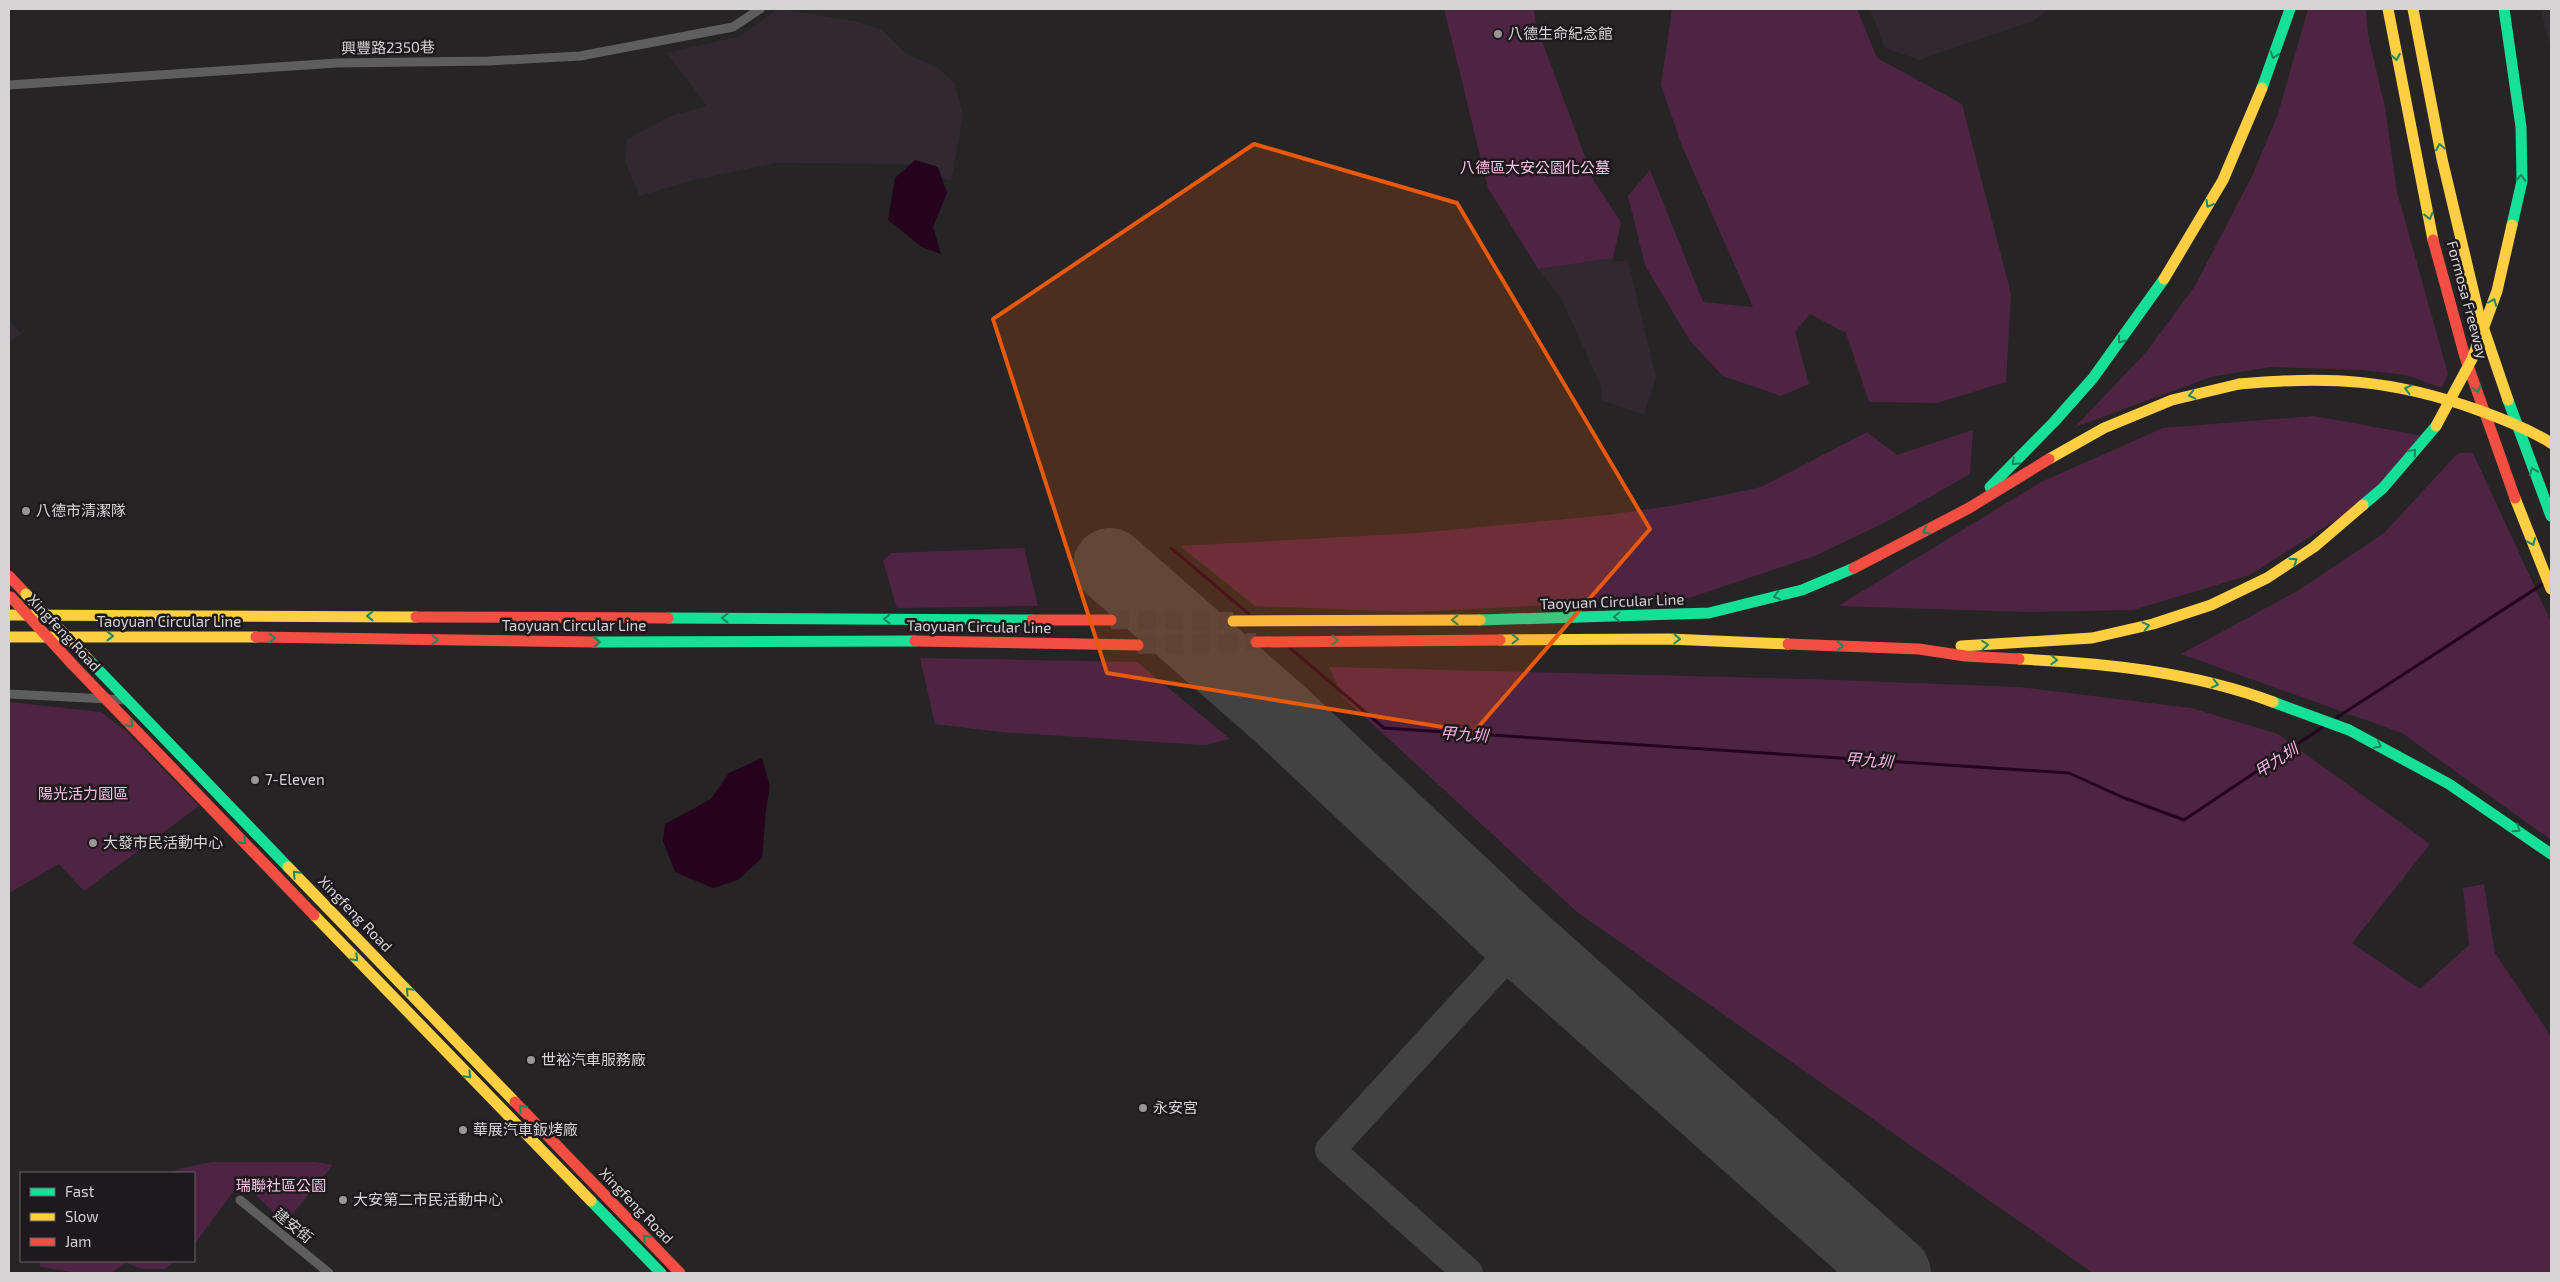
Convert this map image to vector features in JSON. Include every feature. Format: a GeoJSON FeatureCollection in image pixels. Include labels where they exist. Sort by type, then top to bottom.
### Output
{"type":"FeatureCollection","features":[{"type":"Feature","properties":{"kind":"main road"},"geometry":{"type":"LineString","coordinates":[[1969,508],[2054,422],[2093,378],[2174,265],[2223,180],[2255,109],[2290,9]]}},
{"type":"Feature","properties":{"kind":"main road","name":"Formosa Freeway"},"geometry":{"type":"LineString","coordinates":[[2388,9],[2416,164],[2455,322],[2506,476],[2549,584]]}},
{"type":"Feature","properties":{"kind":"main road","name":"Formosa Freeway"},"geometry":{"type":"LineString","coordinates":[[2413,9],[2442,159],[2479,315],[2530,463],[2551,516]]}},
{"type":"Feature","properties":{"kind":"main road"},"geometry":{"type":"LineString","coordinates":[[1256,642],[1669,639],[1918,649],[2092,638],[2153,624],[2211,605],[2267,578],[2314,547],[2383,488],[2436,426],[2475,350],[2497,291],[2522,181],[2521,127],[2504,9]]}},
{"type":"Feature","properties":{"kind":"main road"},"geometry":{"type":"LineString","coordinates":[[1969,508],[2038,465],[2104,428],[2172,400],[2240,384],[2309,379],[2369,382],[2404,388],[2460,403],[2533,431],[2551,442]]}},
{"type":"Feature","properties":{"kind":"main road","name":"Taoyuan Circular Line"},"geometry":{"type":"LineString","coordinates":[[1233,621],[1660,617],[1709,613],[1802,590],[1869,561],[1969,508]]}},
{"type":"Feature","properties":{"kind":"main road","name":"Xingfeng Road"},"geometry":{"type":"LineString","coordinates":[[9,576],[680,1273]]}},
{"type":"Feature","properties":{"kind":"main road","name":"Xingfeng Road"},"geometry":{"type":"LineString","coordinates":[[10,596],[72,664],[513,1122],[662,1273]]}},
{"type":"Feature","properties":{"kind":"main road","name":"Taoyuan Circular Line"},"geometry":{"type":"LineString","coordinates":[[9,615],[1111,620]]}},
{"type":"Feature","properties":{"kind":"main road","name":"Taoyuan Circular Line"},"geometry":{"type":"LineString","coordinates":[[9,637],[160,636],[581,642],[920,641],[1138,645]]}},
{"type":"Feature","properties":{"kind":"main road"},"geometry":{"type":"LineString","coordinates":[[1918,649],[1964,656],[2068,661],[2170,674],[2247,692],[2349,730],[2449,784],[2551,854]]}},
{"type":"Feature","properties":{"kind":"street","name":"興豐路2350巷"},"geometry":{"type":"LineString","coordinates":[[9,85],[337,63],[488,61],[580,56],[677,40],[733,27],[760,9]]}},
{"type":"Feature","properties":{"kind":"street"},"geometry":{"type":"LineString","coordinates":[[9,694],[127,700]]}},
{"type":"Feature","properties":{"kind":"street","name":"建安街"},"geometry":{"type":"LineString","coordinates":[[240,1200],[329,1273]]}},
{"type":"Feature","properties":{"kind":"highlighted area"},"geometry":{"type":"Polygon","coordinates":[[[1254,144],[1457,203],[1650,529],[1474,732],[1107,673],[993,319],[1254,144]]]}},
{"type":"Feature","properties":{"kind":"shaded area"},"geometry":{"type":"Polygon","coordinates":[[[778,9],[854,21],[881,29],[905,53],[938,68],[955,84],[963,116],[951,181],[904,164],[775,163],[690,181],[640,196],[625,162],[627,139],[671,116],[707,106],[667,53],[740,36],[778,9]]]}},
{"type":"Feature","properties":{"kind":"shaded area"},"geometry":{"type":"Polygon","coordinates":[[[1870,9],[2049,9],[2033,21],[1919,60],[1885,48],[1870,9]]]}},
{"type":"Feature","properties":{"kind":"shaded area"},"geometry":{"type":"Polygon","coordinates":[[[2541,9],[2551,9],[2551,52],[2541,9]]]}},
{"type":"Feature","properties":{"kind":"shaded area"},"geometry":{"type":"Polygon","coordinates":[[[915,160],[938,167],[947,193],[933,227],[941,254],[922,247],[888,220],[895,178],[915,160]]]}},
{"type":"Feature","properties":{"kind":"shaded area"},"geometry":{"type":"Polygon","coordinates":[[[1613,258],[1614,262],[1628,260],[1656,378],[1644,415],[1602,400],[1600,384],[1561,298],[1538,269],[1613,258]]]}},
{"type":"Feature","properties":{"kind":"shaded area"},"geometry":{"type":"Polygon","coordinates":[[[9,320],[22,334],[9,342],[9,320]]]}},
{"type":"Feature","properties":{"kind":"shaded area"},"geometry":{"type":"Polygon","coordinates":[[[762,758],[770,786],[762,858],[738,880],[713,888],[675,872],[663,841],[665,824],[711,799],[729,773],[762,758]]]}},
{"type":"Feature","properties":{"kind":"green space","name":"八德區大安公園化公墓"},"geometry":{"type":"Polygon","coordinates":[[[1444,9],[1534,9],[1536,25],[1594,181],[1621,222],[1613,258],[1538,269],[1488,188],[1444,9]]]}},
{"type":"Feature","properties":{"kind":"green space"},"geometry":{"type":"Polygon","coordinates":[[[1672,9],[1857,9],[1877,58],[1962,104],[2011,294],[2006,382],[1937,403],[1869,402],[1846,333],[1810,314],[1795,332],[1809,384],[1781,396],[1723,376],[1690,341],[1645,265],[1628,196],[1650,170],[1703,302],[1753,307],[1682,146],[1661,85],[1672,9]]]}},
{"type":"Feature","properties":{"kind":"green space"},"geometry":{"type":"Polygon","coordinates":[[[2308,9],[2366,9],[2368,35],[2385,107],[2397,192],[2448,374],[2442,388],[2406,375],[2362,370],[2270,367],[2211,377],[2075,427],[2147,351],[2195,286],[2252,176],[2278,114],[2308,9]]]}},
{"type":"Feature","properties":{"kind":"green space"},"geometry":{"type":"Polygon","coordinates":[[[2314,416],[2424,436],[2378,493],[2250,575],[2133,610],[2027,612],[1838,606],[2041,482],[2163,428],[2314,416]]]}},
{"type":"Feature","properties":{"kind":"green space"},"geometry":{"type":"Polygon","coordinates":[[[1973,430],[1970,474],[1888,521],[1817,555],[1689,598],[1409,612],[1255,606],[1180,546],[1417,533],[1608,515],[1677,505],[1761,487],[1867,432],[1897,455],[1973,430]]]}},
{"type":"Feature","properties":{"kind":"green space"},"geometry":{"type":"Polygon","coordinates":[[[2458,453],[2473,453],[2551,622],[2551,840],[2402,733],[2181,654],[2299,590],[2384,533],[2458,453]]]}},
{"type":"Feature","properties":{"kind":"green space"},"geometry":{"type":"Polygon","coordinates":[[[1024,548],[1038,606],[897,608],[883,561],[891,553],[1024,548]]]}},
{"type":"Feature","properties":{"kind":"green space"},"geometry":{"type":"Polygon","coordinates":[[[920,658],[1137,662],[1230,739],[1205,745],[1000,732],[935,724],[920,658]]]}},
{"type":"Feature","properties":{"kind":"green space"},"geometry":{"type":"Polygon","coordinates":[[[1329,667],[1808,679],[2020,687],[2191,708],[2278,734],[2430,844],[2352,943],[2420,989],[2469,945],[2463,888],[2484,884],[2495,953],[2551,1036],[2551,1273],[2093,1273],[1577,912],[1343,697],[1329,667]]]}},
{"type":"Feature","properties":{"kind":"green space","name":"陽光活力園區"},"geometry":{"type":"Polygon","coordinates":[[[9,702],[101,712],[127,732],[199,806],[84,891],[59,864],[9,893],[9,702]]]}},
{"type":"Feature","properties":{"kind":"green space","name":"瑞聯社區公園"},"geometry":{"type":"Polygon","coordinates":[[[212,1162],[316,1162],[333,1165],[285,1223],[247,1187],[238,1185],[195,1244],[195,1172],[172,1172],[182,1168],[212,1162]]]}},
{"type":"Feature","properties":{"kind":"green space"},"geometry":{"type":"Polygon","coordinates":[[[40,1262],[174,1262],[165,1269],[142,1269],[126,1263],[111,1273],[79,1273],[40,1267],[40,1262]]]}},
{"type":"Feature","properties":{"kind":"waterway","name":"甲九圳"},"geometry":{"type":"LineString","coordinates":[[1171,548],[1249,614]]}},
{"type":"Feature","properties":{"kind":"waterway","name":"甲九圳"},"geometry":{"type":"LineString","coordinates":[[2336,718],[2543,584]]}},
{"type":"Feature","properties":{"kind":"waterway","name":"甲九圳"},"geometry":{"type":"LineString","coordinates":[[1290,648],[1384,728],[2069,773],[2122,797],[2184,820],[2323,727]]}},
{"type":"Feature","properties":{"kind":"taxiway"},"geometry":{"type":"LineString","coordinates":[[1468,1273],[1330,1150],[1521,941]]}},
{"type":"Feature","properties":{"kind":"runway"},"geometry":{"type":"LineString","coordinates":[[1110,565],[1281,715],[1521,941],[1894,1273]]}},
{"type":"Feature","properties":{"kind":"tunnel"},"geometry":{"type":"LineString","coordinates":[[1111,620],[1233,621]]}},
{"type":"Feature","properties":{"kind":"tunnel"},"geometry":{"type":"LineString","coordinates":[[1138,645],[1256,642]]}},
{"type":"Feature","properties":{"kind":"traffic: fast"},"geometry":{"type":"LineString","coordinates":[[2262,88],[2290,9]]}},
{"type":"Feature","properties":{"kind":"traffic: fast"},"geometry":{"type":"LineString","coordinates":[[2504,9],[2521,127],[2522,181],[2512,225]]}},
{"type":"Feature","properties":{"kind":"traffic: fast"},"geometry":{"type":"LineString","coordinates":[[1990,487],[2054,422],[2093,378],[2164,279]]}},
{"type":"Feature","properties":{"kind":"traffic: fast"},"geometry":{"type":"LineString","coordinates":[[2508,400],[2551,516]]}},
{"type":"Feature","properties":{"kind":"traffic: fast"},"geometry":{"type":"LineString","coordinates":[[2363,505],[2383,488],[2436,426]]}},
{"type":"Feature","properties":{"kind":"traffic: fast"},"geometry":{"type":"LineString","coordinates":[[1480,620],[1709,613],[1802,590],[1854,568]]}},
{"type":"Feature","properties":{"kind":"traffic: fast"},"geometry":{"type":"LineString","coordinates":[[668,618],[1032,620]]}},
{"type":"Feature","properties":{"kind":"traffic: fast"},"geometry":{"type":"LineString","coordinates":[[594,642],[915,641]]}},
{"type":"Feature","properties":{"kind":"traffic: fast"},"geometry":{"type":"LineString","coordinates":[[89,660],[288,867]]}},
{"type":"Feature","properties":{"kind":"traffic: fast"},"geometry":{"type":"LineString","coordinates":[[2273,702],[2349,730],[2449,784],[2551,854]]}},
{"type":"Feature","properties":{"kind":"traffic: fast"},"geometry":{"type":"LineString","coordinates":[[591,1201],[661,1273]]}},
{"type":"Feature","properties":{"kind":"traffic: slow"},"geometry":{"type":"LineString","coordinates":[[2388,9],[2433,240]]}},
{"type":"Feature","properties":{"kind":"traffic: slow"},"geometry":{"type":"LineString","coordinates":[[2413,9],[2442,159],[2479,315],[2508,400]]}},
{"type":"Feature","properties":{"kind":"traffic: slow"},"geometry":{"type":"LineString","coordinates":[[2164,279],[2223,180],[2262,88]]}},
{"type":"Feature","properties":{"kind":"traffic: slow"},"geometry":{"type":"LineString","coordinates":[[2436,426],[2472,359],[2497,291],[2512,225]]}},
{"type":"Feature","properties":{"kind":"traffic: slow"},"geometry":{"type":"LineString","coordinates":[[2239,384],[2302,380],[2360,382],[2388,386],[2417,392],[2478,410],[2525,429],[2551,443]]}},
{"type":"Feature","properties":{"kind":"traffic: slow"},"geometry":{"type":"LineString","coordinates":[[2049,459],[2104,428],[2172,400],[2239,384]]}},
{"type":"Feature","properties":{"kind":"traffic: slow"},"geometry":{"type":"LineString","coordinates":[[2515,498],[2551,589]]}},
{"type":"Feature","properties":{"kind":"traffic: slow"},"geometry":{"type":"LineString","coordinates":[[1961,646],[2092,638],[2153,624],[2211,605],[2267,578],[2314,547],[2363,505]]}},
{"type":"Feature","properties":{"kind":"traffic: slow"},"geometry":{"type":"LineString","coordinates":[[26,594],[89,660]]}},
{"type":"Feature","properties":{"kind":"traffic: slow"},"geometry":{"type":"LineString","coordinates":[[9,615],[416,617]]}},
{"type":"Feature","properties":{"kind":"traffic: slow"},"geometry":{"type":"LineString","coordinates":[[1233,621],[1480,620]]}},
{"type":"Feature","properties":{"kind":"traffic: slow"},"geometry":{"type":"LineString","coordinates":[[9,637],[256,637]]}},
{"type":"Feature","properties":{"kind":"traffic: slow"},"geometry":{"type":"LineString","coordinates":[[1500,640],[1669,639],[1788,644]]}},
{"type":"Feature","properties":{"kind":"traffic: slow"},"geometry":{"type":"LineString","coordinates":[[2019,659],[2116,666],[2180,676],[2212,683],[2273,702]]}},
{"type":"Feature","properties":{"kind":"traffic: slow"},"geometry":{"type":"LineString","coordinates":[[288,867],[515,1102]]}},
{"type":"Feature","properties":{"kind":"traffic: slow"},"geometry":{"type":"LineString","coordinates":[[314,915],[591,1201]]}},
{"type":"Feature","properties":{"kind":"traffic: jam"},"geometry":{"type":"LineString","coordinates":[[2433,240],[2465,357],[2515,498]]}},
{"type":"Feature","properties":{"kind":"traffic: jam"},"geometry":{"type":"LineString","coordinates":[[1854,568],[1969,508],[2049,459]]}},
{"type":"Feature","properties":{"kind":"traffic: jam"},"geometry":{"type":"LineString","coordinates":[[9,576],[26,594]]}},
{"type":"Feature","properties":{"kind":"traffic: jam"},"geometry":{"type":"LineString","coordinates":[[11,597],[72,664]]}},
{"type":"Feature","properties":{"kind":"traffic: jam"},"geometry":{"type":"LineString","coordinates":[[416,617],[668,618]]}},
{"type":"Feature","properties":{"kind":"traffic: jam"},"geometry":{"type":"LineString","coordinates":[[1032,620],[1111,620]]}},
{"type":"Feature","properties":{"kind":"traffic: jam"},"geometry":{"type":"LineString","coordinates":[[256,637],[594,642]]}},
{"type":"Feature","properties":{"kind":"traffic: jam"},"geometry":{"type":"LineString","coordinates":[[1256,642],[1500,640]]}},
{"type":"Feature","properties":{"kind":"traffic: jam"},"geometry":{"type":"LineString","coordinates":[[915,641],[1138,645]]}},
{"type":"Feature","properties":{"kind":"traffic: jam"},"geometry":{"type":"LineString","coordinates":[[1788,644],[1919,649],[1965,656],[2019,659]]}},
{"type":"Feature","properties":{"kind":"traffic: jam"},"geometry":{"type":"LineString","coordinates":[[72,664],[314,915]]}},
{"type":"Feature","properties":{"kind":"traffic: jam"},"geometry":{"type":"LineString","coordinates":[[515,1102],[680,1273]]}},
{"type":"Feature","properties":{"kind":"place","name":"八德生命紀念館"},"geometry":{"type":"Point","coordinates":[1498,34]}},
{"type":"Feature","properties":{"kind":"place","name":"八德市清潔隊"},"geometry":{"type":"Point","coordinates":[26,511]}},
{"type":"Feature","properties":{"kind":"place","name":"7-Eleven"},"geometry":{"type":"Point","coordinates":[255,780]}},
{"type":"Feature","properties":{"kind":"place","name":"大發市民活動中心"},"geometry":{"type":"Point","coordinates":[93,843]}},
{"type":"Feature","properties":{"kind":"place","name":"世裕汽車服務廠"},"geometry":{"type":"Point","coordinates":[531,1060]}},
{"type":"Feature","properties":{"kind":"place","name":"永安宮"},"geometry":{"type":"Point","coordinates":[1143,1108]}},
{"type":"Feature","properties":{"kind":"place","name":"華展汽車鈑烤廠"},"geometry":{"type":"Point","coordinates":[463,1130]}},
{"type":"Feature","properties":{"kind":"place","name":"大安第二市民活動中心"},"geometry":{"type":"Point","coordinates":[343,1200]}}]}
